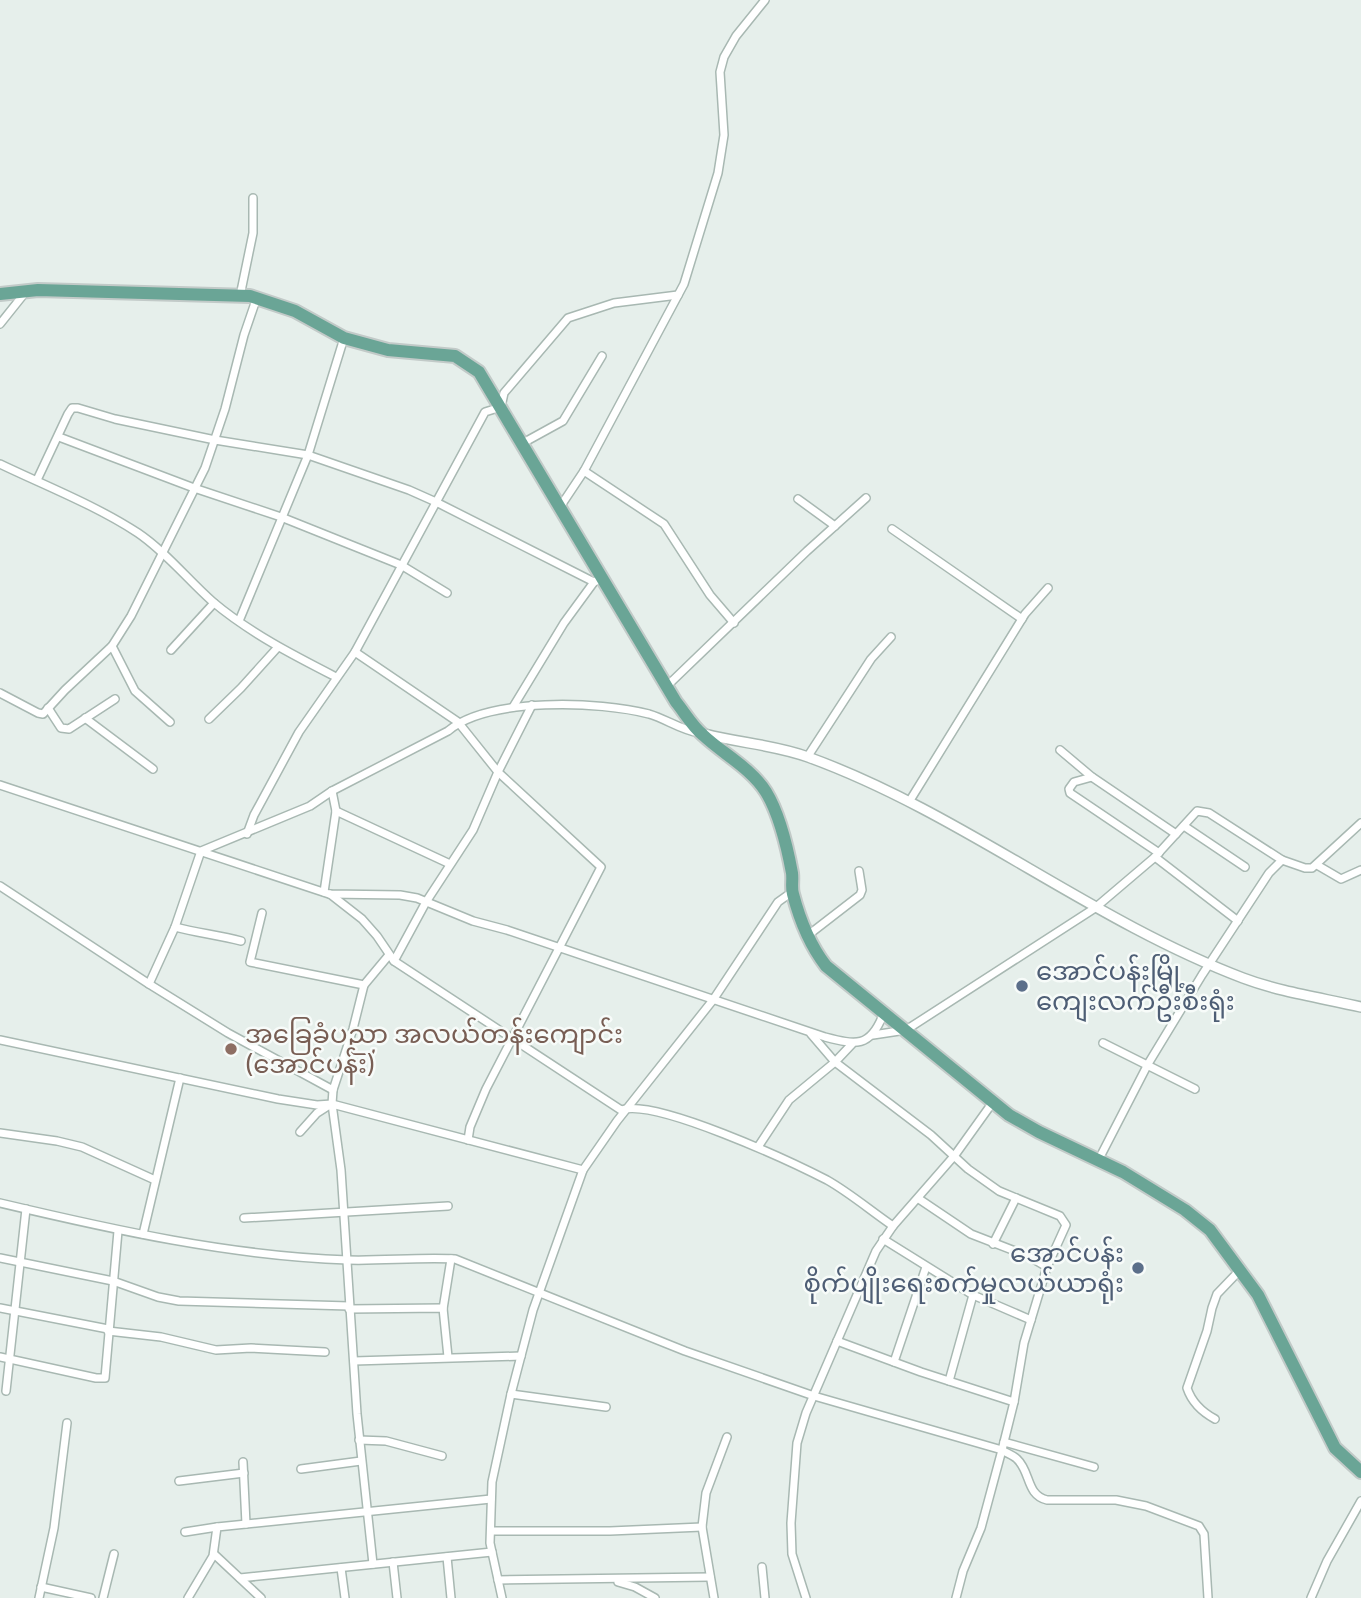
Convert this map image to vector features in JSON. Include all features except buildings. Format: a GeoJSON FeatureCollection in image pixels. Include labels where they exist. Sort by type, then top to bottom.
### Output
{"type":"FeatureCollection","features":[{"type":"Feature","properties":{"kind":"main road"},"geometry":{"type":"LineString","coordinates":[[0,294],[38,290],[250,296],[295,312],[344,338],[388,350],[455,356],[479,372],[560,507],[598,580],[667,686],[700,733],[751,773],[765,791],[776,814],[792,875],[792,892],[807,936],[826,966],[1009,1115],[1099,1159],[1185,1210],[1210,1230],[1258,1295],[1335,1448],[1361,1472]]}},
{"type":"Feature","properties":{"kind":"street"},"geometry":{"type":"LineString","coordinates":[[560,507],[584,471],[678,295],[701,235],[718,173],[724,135],[720,72],[724,57],[736,36],[765,0]]}},
{"type":"Feature","properties":{"kind":"street"},"geometry":{"type":"LineString","coordinates":[[240,296],[253,233],[253,198]]}},
{"type":"Feature","properties":{"kind":"street"},"geometry":{"type":"LineString","coordinates":[[0,324],[22,294],[38,290]]}},
{"type":"Feature","properties":{"kind":"street"},"geometry":{"type":"LineString","coordinates":[[247,834],[285,755],[355,652],[485,412],[501,407],[504,393],[568,318],[614,303],[678,295]]}},
{"type":"Feature","properties":{"kind":"street"},"geometry":{"type":"LineString","coordinates":[[0,693],[43,714],[112,646],[131,616],[205,468],[256,300]]}},
{"type":"Feature","properties":{"kind":"street"},"geometry":{"type":"LineString","coordinates":[[239,621],[307,455],[344,338]]}},
{"type":"Feature","properties":{"kind":"street"},"geometry":{"type":"LineString","coordinates":[[523,443],[564,421],[603,356]]}},
{"type":"Feature","properties":{"kind":"street"},"geometry":{"type":"LineString","coordinates":[[37,480],[68,414],[72,408],[78,408],[115,419],[215,440],[307,455],[409,490],[598,580],[564,623],[513,707]]}},
{"type":"Feature","properties":{"kind":"street"},"geometry":{"type":"LineString","coordinates":[[59,437],[194,488],[281,517],[401,565],[447,593]]}},
{"type":"Feature","properties":{"kind":"street"},"geometry":{"type":"LineString","coordinates":[[0,464],[37,480],[140,534],[214,603],[278,647],[336,677]]}},
{"type":"Feature","properties":{"kind":"street"},"geometry":{"type":"LineString","coordinates":[[584,471],[664,524],[710,595],[734,622]]}},
{"type":"Feature","properties":{"kind":"street"},"geometry":{"type":"LineString","coordinates":[[667,686],[866,498]]}},
{"type":"Feature","properties":{"kind":"street"},"geometry":{"type":"LineString","coordinates":[[798,499],[835,526]]}},
{"type":"Feature","properties":{"kind":"street"},"geometry":{"type":"LineString","coordinates":[[892,529],[1023,619]]}},
{"type":"Feature","properties":{"kind":"street"},"geometry":{"type":"LineString","coordinates":[[909,802],[1023,619],[1048,588]]}},
{"type":"Feature","properties":{"kind":"street"},"geometry":{"type":"LineString","coordinates":[[172,650],[214,603]]}},
{"type":"Feature","properties":{"kind":"street"},"geometry":{"type":"LineString","coordinates":[[808,757],[871,659],[891,637]]}},
{"type":"Feature","properties":{"kind":"street"},"geometry":{"type":"LineString","coordinates":[[112,646],[135,691],[170,722]]}},
{"type":"Feature","properties":{"kind":"street"},"geometry":{"type":"LineString","coordinates":[[209,719],[278,647]]}},
{"type":"Feature","properties":{"kind":"street"},"geometry":{"type":"LineString","coordinates":[[355,652],[458,722],[498,772],[601,867],[486,1089],[470,1127],[468,1140]]}},
{"type":"Feature","properties":{"kind":"street"},"geometry":{"type":"LineString","coordinates":[[48,708],[61,727],[69,729],[115,699]]}},
{"type":"Feature","properties":{"kind":"street"},"geometry":{"type":"LineString","coordinates":[[373,1564],[359,1440],[348,1260],[332,1104],[333,1090],[364,985],[391,958],[473,830],[498,772],[533,705]]}},
{"type":"Feature","properties":{"kind":"street"},"geometry":{"type":"LineString","coordinates":[[201,851],[310,806],[332,791],[448,731],[458,722],[513,707],[533,705],[624,709],[650,715],[686,731],[808,757],[909,802],[961,829],[1095,908],[1209,964],[1265,985],[1361,1007]]}},
{"type":"Feature","properties":{"kind":"street"},"geometry":{"type":"LineString","coordinates":[[85,718],[153,769]]}},
{"type":"Feature","properties":{"kind":"street"},"geometry":{"type":"LineString","coordinates":[[1060,750],[1092,777],[1176,834]]}},
{"type":"Feature","properties":{"kind":"street"},"geometry":{"type":"LineString","coordinates":[[1092,777],[1074,782],[1069,789],[1070,793],[1157,855],[1238,921]]}},
{"type":"Feature","properties":{"kind":"street"},"geometry":{"type":"LineString","coordinates":[[0,785],[327,893],[400,895],[426,902],[473,921],[852,1044]]}},
{"type":"Feature","properties":{"kind":"street"},"geometry":{"type":"LineString","coordinates":[[327,893],[337,811],[332,791]]}},
{"type":"Feature","properties":{"kind":"street"},"geometry":{"type":"LineString","coordinates":[[337,811],[450,864]]}},
{"type":"Feature","properties":{"kind":"street"},"geometry":{"type":"LineString","coordinates":[[758,1147],[789,1100],[835,1062],[852,1044],[873,1035],[906,1030],[1095,908],[1157,855],[1197,811],[1204,811],[1282,860],[1305,869],[1317,865],[1361,824]]}},
{"type":"Feature","properties":{"kind":"street"},"geometry":{"type":"LineString","coordinates":[[1184,825],[1245,867]]}},
{"type":"Feature","properties":{"kind":"street"},"geometry":{"type":"LineString","coordinates":[[149,984],[175,927],[201,851]]}},
{"type":"Feature","properties":{"kind":"street"},"geometry":{"type":"LineString","coordinates":[[1099,1159],[1148,1064],[1209,964],[1269,873],[1282,860]]}},
{"type":"Feature","properties":{"kind":"street"},"geometry":{"type":"LineString","coordinates":[[1317,865],[1341,879],[1361,870]]}},
{"type":"Feature","properties":{"kind":"street"},"geometry":{"type":"LineString","coordinates":[[807,936],[860,895],[862,890],[859,871]]}},
{"type":"Feature","properties":{"kind":"street"},"geometry":{"type":"LineString","coordinates":[[0,886],[228,1033],[333,1090]]}},
{"type":"Feature","properties":{"kind":"street"},"geometry":{"type":"LineString","coordinates":[[502,1598],[492,1552],[492,1482],[511,1394],[539,1293],[583,1170],[713,1000],[778,902],[792,892]]}},
{"type":"Feature","properties":{"kind":"street"},"geometry":{"type":"LineString","coordinates":[[327,893],[362,919],[391,958],[621,1110],[628,1108],[658,1112],[758,1147],[829,1181],[893,1226]]}},
{"type":"Feature","properties":{"kind":"street"},"geometry":{"type":"LineString","coordinates":[[262,913],[250,962],[364,985]]}},
{"type":"Feature","properties":{"kind":"street"},"geometry":{"type":"LineString","coordinates":[[175,927],[242,941]]}},
{"type":"Feature","properties":{"kind":"street"},"geometry":{"type":"LineString","coordinates":[[873,1035],[883,1014]]}},
{"type":"Feature","properties":{"kind":"street"},"geometry":{"type":"LineString","coordinates":[[809,1032],[835,1062],[955,1155],[968,1169],[999,1191],[1064,1219],[1066,1225],[1046,1267],[1024,1343],[1014,1402],[981,1528],[963,1571],[956,1598]]}},
{"type":"Feature","properties":{"kind":"street"},"geometry":{"type":"LineString","coordinates":[[0,1040],[278,1099],[317,1105],[332,1104],[583,1170]]}},
{"type":"Feature","properties":{"kind":"street"},"geometry":{"type":"LineString","coordinates":[[1102,1043],[1195,1089]]}},
{"type":"Feature","properties":{"kind":"street"},"geometry":{"type":"LineString","coordinates":[[143,1234],[180,1078]]}},
{"type":"Feature","properties":{"kind":"street"},"geometry":{"type":"LineString","coordinates":[[806,1598],[792,1554],[791,1523],[797,1443],[806,1413],[870,1263],[883,1240],[955,1155],[993,1102]]}},
{"type":"Feature","properties":{"kind":"street"},"geometry":{"type":"LineString","coordinates":[[300,1132],[317,1113],[332,1104]]}},
{"type":"Feature","properties":{"kind":"street"},"geometry":{"type":"LineString","coordinates":[[0,1133],[57,1140],[82,1147],[155,1180]]}},
{"type":"Feature","properties":{"kind":"street"},"geometry":{"type":"LineString","coordinates":[[993,1244],[1016,1198]]}},
{"type":"Feature","properties":{"kind":"street"},"geometry":{"type":"LineString","coordinates":[[919,1199],[971,1234],[1028,1256],[1046,1267]]}},
{"type":"Feature","properties":{"kind":"street"},"geometry":{"type":"LineString","coordinates":[[0,1203],[118,1231],[216,1248],[348,1260],[425,1257],[451,1259],[685,1351],[814,1396],[1094,1467]]}},
{"type":"Feature","properties":{"kind":"street"},"geometry":{"type":"LineString","coordinates":[[244,1218],[313,1215],[344,1210],[448,1206]]}},
{"type":"Feature","properties":{"kind":"street"},"geometry":{"type":"LineString","coordinates":[[6,1391],[26,1209]]}},
{"type":"Feature","properties":{"kind":"street"},"geometry":{"type":"LineString","coordinates":[[0,1357],[106,1378],[118,1231]]}},
{"type":"Feature","properties":{"kind":"street"},"geometry":{"type":"LineString","coordinates":[[883,1240],[973,1295],[1031,1320]]}},
{"type":"Feature","properties":{"kind":"street"},"geometry":{"type":"LineString","coordinates":[[0,1258],[113,1281],[158,1297],[180,1301],[443,1309]]}},
{"type":"Feature","properties":{"kind":"street"},"geometry":{"type":"LineString","coordinates":[[448,1357],[443,1309],[451,1259]]}},
{"type":"Feature","properties":{"kind":"street"},"geometry":{"type":"LineString","coordinates":[[894,1362],[926,1267]]}},
{"type":"Feature","properties":{"kind":"street"},"geometry":{"type":"LineString","coordinates":[[1215,1419],[1202,1412],[1187,1388],[1217,1294],[1240,1270]]}},
{"type":"Feature","properties":{"kind":"street"},"geometry":{"type":"LineString","coordinates":[[949,1381],[973,1295]]}},
{"type":"Feature","properties":{"kind":"street"},"geometry":{"type":"LineString","coordinates":[[0,1308],[108,1330],[161,1337],[216,1350],[251,1348],[325,1352]]}},
{"type":"Feature","properties":{"kind":"street"},"geometry":{"type":"LineString","coordinates":[[837,1341],[1014,1402]]}},
{"type":"Feature","properties":{"kind":"street"},"geometry":{"type":"LineString","coordinates":[[354,1361],[521,1356]]}},
{"type":"Feature","properties":{"kind":"street"},"geometry":{"type":"LineString","coordinates":[[511,1394],[606,1407]]}},
{"type":"Feature","properties":{"kind":"street"},"geometry":{"type":"LineString","coordinates":[[39,1598],[54,1528],[67,1423]]}},
{"type":"Feature","properties":{"kind":"street"},"geometry":{"type":"LineString","coordinates":[[714,1598],[702,1527],[706,1493],[727,1437]]}},
{"type":"Feature","properties":{"kind":"street"},"geometry":{"type":"LineString","coordinates":[[359,1440],[386,1441],[442,1455]]}},
{"type":"Feature","properties":{"kind":"street"},"geometry":{"type":"LineString","coordinates":[[1003,1446],[1017,1459],[1026,1472],[1034,1495],[1039,1498],[1116,1500],[1146,1506],[1199,1526],[1204,1534],[1208,1598]]}},
{"type":"Feature","properties":{"kind":"street"},"geometry":{"type":"LineString","coordinates":[[301,1469],[361,1461]]}},
{"type":"Feature","properties":{"kind":"street"},"geometry":{"type":"LineString","coordinates":[[243,1462],[246,1524]]}},
{"type":"Feature","properties":{"kind":"street"},"geometry":{"type":"LineString","coordinates":[[179,1481],[244,1474]]}},
{"type":"Feature","properties":{"kind":"street"},"geometry":{"type":"LineString","coordinates":[[185,1532],[492,1499]]}},
{"type":"Feature","properties":{"kind":"street"},"geometry":{"type":"LineString","coordinates":[[1311,1598],[1327,1561],[1361,1501]]}},
{"type":"Feature","properties":{"kind":"street"},"geometry":{"type":"LineString","coordinates":[[188,1598],[214,1554],[217,1527]]}},
{"type":"Feature","properties":{"kind":"street"},"geometry":{"type":"LineString","coordinates":[[491,1531],[610,1531],[702,1527]]}},
{"type":"Feature","properties":{"kind":"street"},"geometry":{"type":"LineString","coordinates":[[240,1578],[492,1552]]}},
{"type":"Feature","properties":{"kind":"street"},"geometry":{"type":"LineString","coordinates":[[103,1598],[114,1554]]}},
{"type":"Feature","properties":{"kind":"street"},"geometry":{"type":"LineString","coordinates":[[214,1554],[261,1598]]}},
{"type":"Feature","properties":{"kind":"street"},"geometry":{"type":"LineString","coordinates":[[447,1557],[451,1598]]}},
{"type":"Feature","properties":{"kind":"street"},"geometry":{"type":"LineString","coordinates":[[393,1562],[397,1598]]}},
{"type":"Feature","properties":{"kind":"street"},"geometry":{"type":"LineString","coordinates":[[762,1567],[765,1598]]}},
{"type":"Feature","properties":{"kind":"street"},"geometry":{"type":"LineString","coordinates":[[341,1568],[345,1598]]}},
{"type":"Feature","properties":{"kind":"street"},"geometry":{"type":"LineString","coordinates":[[498,1580],[710,1577]]}},
{"type":"Feature","properties":{"kind":"street"},"geometry":{"type":"LineString","coordinates":[[614,1580],[655,1598]]}},
{"type":"Feature","properties":{"kind":"street"},"geometry":{"type":"LineString","coordinates":[[41,1587],[91,1598]]}},
{"type":"Feature","properties":{"kind":"place","name":"အောင်ပန်းမြို့ ကျေးလက်ဦးစီးရုံး"},"geometry":{"type":"Point","coordinates":[1022,986]}},
{"type":"Feature","properties":{"kind":"place","name":"အခြေခံပညာ အလယ်တန်းကျောင်း (အောင်ပန်း)"},"geometry":{"type":"Point","coordinates":[231,1049]}},
{"type":"Feature","properties":{"kind":"place","name":"အောင်ပန်း စိုက်ပျိုးရေးစက်မှုလယ်ယာရုံး"},"geometry":{"type":"Point","coordinates":[1138,1268]}}]}
